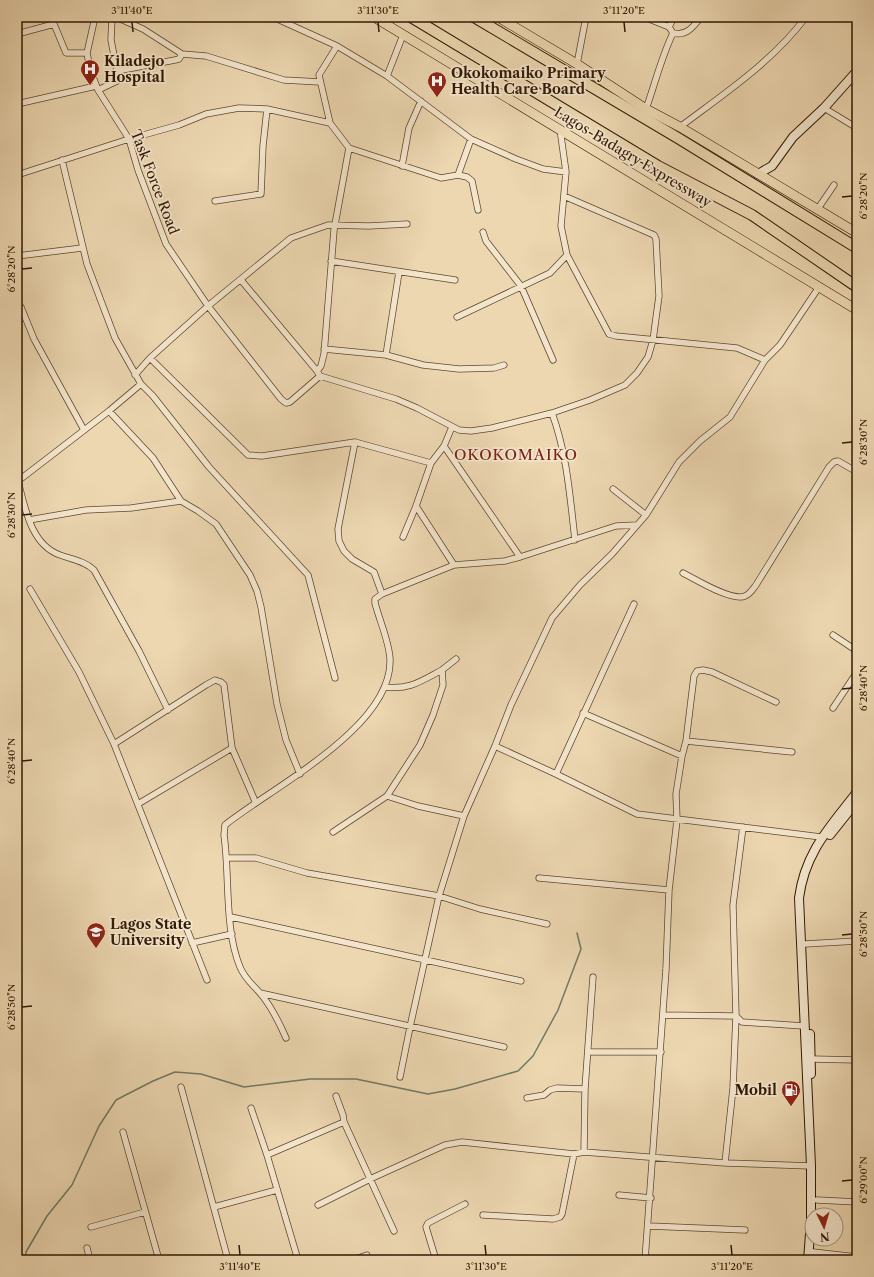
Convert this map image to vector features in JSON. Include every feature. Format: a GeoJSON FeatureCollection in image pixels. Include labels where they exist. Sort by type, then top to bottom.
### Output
{"type":"FeatureCollection","features":[{"type":"Feature","properties":{"kind":"highway","name":"Lagos-Badagry Expressway"},"geometry":{"type":"LineString","coordinates":[[410,17],[658,166],[752,215],[857,287]]}},
{"type":"Feature","properties":{"kind":"highway"},"geometry":{"type":"LineString","coordinates":[[474,17],[678,138],[857,248]]}},
{"type":"Feature","properties":{"kind":"main road","name":"Lagos-Badagry Expressway"},"geometry":{"type":"LineString","coordinates":[[374,17],[560,128],[857,310]]}},
{"type":"Feature","properties":{"kind":"main road"},"geometry":{"type":"LineString","coordinates":[[498,17],[577,64],[646,109],[680,127],[857,233]]}},
{"type":"Feature","properties":{"kind":"street","name":"Task Force Road"},"geometry":{"type":"LineString","coordinates":[[95,17],[87,53],[90,69],[97,88],[128,139],[166,244],[208,306],[281,399],[286,403],[290,402],[319,374]]}},
{"type":"Feature","properties":{"kind":"street"},"geometry":{"type":"LineString","coordinates":[[17,104],[97,88],[118,81],[111,40],[112,17]]}},
{"type":"Feature","properties":{"kind":"street"},"geometry":{"type":"LineString","coordinates":[[116,17],[143,29],[182,54],[206,56],[284,80],[320,82]]}},
{"type":"Feature","properties":{"kind":"street"},"geometry":{"type":"LineString","coordinates":[[273,17],[338,46],[387,76],[471,139],[516,159],[544,169],[566,172]]}},
{"type":"Feature","properties":{"kind":"street"},"geometry":{"type":"LineString","coordinates":[[577,64],[586,17]]}},
{"type":"Feature","properties":{"kind":"street"},"geometry":{"type":"LineString","coordinates":[[644,17],[669,27],[673,33],[677,35],[687,32],[701,17]]}},
{"type":"Feature","properties":{"kind":"street"},"geometry":{"type":"LineString","coordinates":[[669,27],[674,17]]}},
{"type":"Feature","properties":{"kind":"street"},"geometry":{"type":"LineString","coordinates":[[680,127],[769,58],[790,38],[806,17]]}},
{"type":"Feature","properties":{"kind":"street"},"geometry":{"type":"LineString","coordinates":[[17,34],[54,24],[66,53],[87,53]]}},
{"type":"Feature","properties":{"kind":"street"},"geometry":{"type":"LineString","coordinates":[[646,109],[658,76],[660,62],[673,33]]}},
{"type":"Feature","properties":{"kind":"street"},"geometry":{"type":"LineString","coordinates":[[387,76],[403,35]]}},
{"type":"Feature","properties":{"kind":"street"},"geometry":{"type":"LineString","coordinates":[[338,46],[319,75],[330,123],[349,148],[441,178],[458,175],[467,177],[472,181],[478,210]]}},
{"type":"Feature","properties":{"kind":"street"},"geometry":{"type":"LineString","coordinates":[[117,71],[179,59],[182,54]]}},
{"type":"Feature","properties":{"kind":"street"},"geometry":{"type":"LineString","coordinates":[[758,174],[772,166],[793,137],[824,108],[857,71]]}},
{"type":"Feature","properties":{"kind":"street"},"geometry":{"type":"LineString","coordinates":[[402,166],[409,128],[421,101]]}},
{"type":"Feature","properties":{"kind":"street"},"geometry":{"type":"LineString","coordinates":[[17,174],[128,139],[179,125],[206,114],[239,108],[267,109],[330,123]]}},
{"type":"Feature","properties":{"kind":"street"},"geometry":{"type":"LineString","coordinates":[[824,108],[857,128]]}},
{"type":"Feature","properties":{"kind":"street"},"geometry":{"type":"LineString","coordinates":[[215,202],[261,194],[263,146],[267,109]]}},
{"type":"Feature","properties":{"kind":"street"},"geometry":{"type":"LineString","coordinates":[[560,128],[566,172],[561,226],[567,255],[609,334],[737,348],[765,360]]}},
{"type":"Feature","properties":{"kind":"street"},"geometry":{"type":"LineString","coordinates":[[458,175],[471,139]]}},
{"type":"Feature","properties":{"kind":"street"},"geometry":{"type":"LineString","coordinates":[[319,374],[324,348],[335,225],[349,148]]}},
{"type":"Feature","properties":{"kind":"street"},"geometry":{"type":"LineString","coordinates":[[62,160],[82,248],[115,338],[141,384],[153,396],[209,468],[308,575],[335,678]]}},
{"type":"Feature","properties":{"kind":"street"},"geometry":{"type":"LineString","coordinates":[[771,182],[772,166]]}},
{"type":"Feature","properties":{"kind":"street"},"geometry":{"type":"LineString","coordinates":[[817,210],[834,185]]}},
{"type":"Feature","properties":{"kind":"street"},"geometry":{"type":"LineString","coordinates":[[241,280],[319,374],[396,399],[459,430],[480,430],[552,413],[624,385],[637,373],[648,357],[654,340],[659,296],[656,239],[654,235],[564,196]]}},
{"type":"Feature","properties":{"kind":"street"},"geometry":{"type":"LineString","coordinates":[[135,375],[150,358],[208,306],[241,280],[272,252],[291,238],[328,225],[369,226],[407,224]]}},
{"type":"Feature","properties":{"kind":"street"},"geometry":{"type":"LineString","coordinates":[[483,232],[486,241],[521,286],[553,360]]}},
{"type":"Feature","properties":{"kind":"street"},"geometry":{"type":"LineString","coordinates":[[17,256],[82,248]]}},
{"type":"Feature","properties":{"kind":"street"},"geometry":{"type":"LineString","coordinates":[[457,317],[550,273],[567,255]]}},
{"type":"Feature","properties":{"kind":"street"},"geometry":{"type":"LineString","coordinates":[[331,261],[455,280]]}},
{"type":"Feature","properties":{"kind":"street"},"geometry":{"type":"LineString","coordinates":[[386,355],[399,272]]}},
{"type":"Feature","properties":{"kind":"street"},"geometry":{"type":"LineString","coordinates":[[400,1077],[439,896],[464,816],[495,746],[511,705],[552,618],[646,515],[679,462],[700,441],[730,417],[765,360],[780,344],[819,287]]}},
{"type":"Feature","properties":{"kind":"street"},"geometry":{"type":"LineString","coordinates":[[21,307],[34,339],[84,430]]}},
{"type":"Feature","properties":{"kind":"street"},"geometry":{"type":"LineString","coordinates":[[324,348],[386,355],[423,365],[459,369],[494,368],[504,365]]}},
{"type":"Feature","properties":{"kind":"street"},"geometry":{"type":"LineString","coordinates":[[150,358],[248,455],[262,456],[354,442],[431,463]]}},
{"type":"Feature","properties":{"kind":"street"},"geometry":{"type":"LineString","coordinates":[[141,384],[109,411],[19,479],[29,520],[39,540],[52,552],[85,563],[94,570],[139,650],[168,710]]}},
{"type":"Feature","properties":{"kind":"street"},"geometry":{"type":"LineString","coordinates":[[109,411],[152,458],[181,501],[216,524],[252,580],[261,607],[277,704],[286,740],[300,774]]}},
{"type":"Feature","properties":{"kind":"street"},"geometry":{"type":"LineString","coordinates":[[552,413],[558,429],[568,477],[575,540]]}},
{"type":"Feature","properties":{"kind":"street"},"geometry":{"type":"LineString","coordinates":[[404,537],[431,463],[444,446],[452,427]]}},
{"type":"Feature","properties":{"kind":"street"},"geometry":{"type":"LineString","coordinates":[[354,442],[338,529],[339,541],[344,551],[352,559],[374,572],[382,594]]}},
{"type":"Feature","properties":{"kind":"street"},"geometry":{"type":"LineString","coordinates":[[444,446],[520,557]]}},
{"type":"Feature","properties":{"kind":"street"},"geometry":{"type":"LineString","coordinates":[[683,572],[711,588],[738,597],[746,596],[756,585],[829,467],[834,462],[838,461],[857,472]]}},
{"type":"Feature","properties":{"kind":"street"},"geometry":{"type":"LineString","coordinates":[[613,489],[646,515]]}},
{"type":"Feature","properties":{"kind":"street"},"geometry":{"type":"LineString","coordinates":[[29,520],[86,510],[130,508],[181,501]]}},
{"type":"Feature","properties":{"kind":"street"},"geometry":{"type":"LineString","coordinates":[[416,506],[454,565]]}},
{"type":"Feature","properties":{"kind":"street"},"geometry":{"type":"LineString","coordinates":[[286,1038],[276,1017],[260,993],[247,981],[236,954],[232,934],[224,835],[225,825],[255,801],[300,774],[360,722],[374,705],[385,687],[389,673],[390,659],[375,604],[375,599],[382,594],[454,565],[505,561],[616,526],[636,525]]}},
{"type":"Feature","properties":{"kind":"street"},"geometry":{"type":"LineString","coordinates":[[30,589],[79,672],[114,744],[207,980]]}},
{"type":"Feature","properties":{"kind":"street"},"geometry":{"type":"LineString","coordinates":[[556,774],[634,604]]}},
{"type":"Feature","properties":{"kind":"street"},"geometry":{"type":"LineString","coordinates":[[833,635],[857,651]]}},
{"type":"Feature","properties":{"kind":"street"},"geometry":{"type":"LineString","coordinates":[[385,687],[397,688],[411,686],[442,670],[456,659]]}},
{"type":"Feature","properties":{"kind":"street"},"geometry":{"type":"LineString","coordinates":[[334,832],[387,796],[420,745],[443,685],[442,670]]}},
{"type":"Feature","properties":{"kind":"street"},"geometry":{"type":"LineString","coordinates":[[645,1260],[649,1226],[661,1052],[669,890],[677,820],[676,794],[686,740],[693,684],[697,671],[703,670],[712,672],[776,702]]}},
{"type":"Feature","properties":{"kind":"street"},"geometry":{"type":"LineString","coordinates":[[833,708],[857,672]]}},
{"type":"Feature","properties":{"kind":"street"},"geometry":{"type":"LineString","coordinates":[[114,744],[215,680],[221,682],[224,685],[227,702],[232,748],[255,801]]}},
{"type":"Feature","properties":{"kind":"street"},"geometry":{"type":"LineString","coordinates":[[583,713],[682,756]]}},
{"type":"Feature","properties":{"kind":"street"},"geometry":{"type":"LineString","coordinates":[[686,740],[792,752]]}},
{"type":"Feature","properties":{"kind":"street"},"geometry":{"type":"LineString","coordinates":[[495,746],[637,814],[677,820],[821,836]]}},
{"type":"Feature","properties":{"kind":"street"},"geometry":{"type":"LineString","coordinates":[[138,804],[232,748]]}},
{"type":"Feature","properties":{"kind":"street"},"geometry":{"type":"LineString","coordinates":[[808,1260],[811,1221],[811,1166],[799,898],[803,876],[809,858],[821,836],[857,792]]}},
{"type":"Feature","properties":{"kind":"street"},"geometry":{"type":"LineString","coordinates":[[387,796],[418,806],[464,816]]}},
{"type":"Feature","properties":{"kind":"street"},"geometry":{"type":"LineString","coordinates":[[817,1207],[811,1059],[802,909],[808,876],[814,860],[826,839],[857,801]]}},
{"type":"Feature","properties":{"kind":"street"},"geometry":{"type":"LineString","coordinates":[[725,1163],[733,1088],[736,1016],[734,905],[743,827]]}},
{"type":"Feature","properties":{"kind":"street"},"geometry":{"type":"LineString","coordinates":[[227,858],[250,856],[307,873],[439,896],[480,909],[548,924]]}},
{"type":"Feature","properties":{"kind":"street"},"geometry":{"type":"LineString","coordinates":[[539,878],[669,890]]}},
{"type":"Feature","properties":{"kind":"street"},"geometry":{"type":"LineString","coordinates":[[231,917],[521,982]]}},
{"type":"Feature","properties":{"kind":"street"},"geometry":{"type":"LineString","coordinates":[[192,943],[232,934]]}},
{"type":"Feature","properties":{"kind":"street"},"geometry":{"type":"LineString","coordinates":[[805,944],[857,941]]}},
{"type":"Feature","properties":{"kind":"street"},"geometry":{"type":"LineString","coordinates":[[584,1152],[585,1089],[589,1052],[593,977]]}},
{"type":"Feature","properties":{"kind":"street"},"geometry":{"type":"LineString","coordinates":[[260,993],[504,1047]]}},
{"type":"Feature","properties":{"kind":"street"},"geometry":{"type":"LineString","coordinates":[[663,1015],[736,1016],[742,1022],[804,1026]]}},
{"type":"Feature","properties":{"kind":"street"},"geometry":{"type":"LineString","coordinates":[[589,1052],[661,1052]]}},
{"type":"Feature","properties":{"kind":"street"},"geometry":{"type":"LineString","coordinates":[[811,1059],[857,1060]]}},
{"type":"Feature","properties":{"kind":"street"},"geometry":{"type":"LineString","coordinates":[[182,1087],[228,1260]]}},
{"type":"Feature","properties":{"kind":"street"},"geometry":{"type":"LineString","coordinates":[[527,1098],[544,1095],[550,1090],[557,1088],[585,1089]]}},
{"type":"Feature","properties":{"kind":"street"},"geometry":{"type":"LineString","coordinates":[[336,1096],[344,1122],[394,1231]]}},
{"type":"Feature","properties":{"kind":"street"},"geometry":{"type":"LineString","coordinates":[[251,1108],[267,1155],[298,1260]]}},
{"type":"Feature","properties":{"kind":"street"},"geometry":{"type":"LineString","coordinates":[[267,1155],[344,1122]]}},
{"type":"Feature","properties":{"kind":"street"},"geometry":{"type":"LineString","coordinates":[[123,1132],[159,1260]]}},
{"type":"Feature","properties":{"kind":"street"},"geometry":{"type":"LineString","coordinates":[[318,1205],[444,1145],[462,1142],[574,1154],[584,1152],[725,1163],[811,1166]]}},
{"type":"Feature","properties":{"kind":"street"},"geometry":{"type":"LineString","coordinates":[[483,1215],[553,1219],[560,1217],[562,1214],[574,1154]]}},
{"type":"Feature","properties":{"kind":"street"},"geometry":{"type":"LineString","coordinates":[[214,1207],[277,1190]]}},
{"type":"Feature","properties":{"kind":"street"},"geometry":{"type":"LineString","coordinates":[[619,1195],[650,1198]]}},
{"type":"Feature","properties":{"kind":"street"},"geometry":{"type":"LineString","coordinates":[[817,1200],[857,1202]]}},
{"type":"Feature","properties":{"kind":"street"},"geometry":{"type":"LineString","coordinates":[[436,1260],[426,1228],[428,1223],[465,1204]]}},
{"type":"Feature","properties":{"kind":"street"},"geometry":{"type":"LineString","coordinates":[[91,1227],[145,1212]]}},
{"type":"Feature","properties":{"kind":"street"},"geometry":{"type":"LineString","coordinates":[[649,1226],[745,1230]]}},
{"type":"Feature","properties":{"kind":"street"},"geometry":{"type":"LineString","coordinates":[[87,1248],[90,1260]]}},
{"type":"Feature","properties":{"kind":"street"},"geometry":{"type":"LineString","coordinates":[[352,1260],[367,1255]]}},
{"type":"Feature","properties":{"kind":"street"},"geometry":{"type":"LineString","coordinates":[[813,1256],[857,1257]]}},
{"type":"Feature","properties":{"kind":"street"},"geometry":{"type":"LineString","coordinates":[[512,1260],[522,1260]]}},
{"type":"Feature","properties":{"kind":"waterway"},"geometry":{"type":"LineString","coordinates":[[26,1260],[26,1252],[47,1216],[72,1185],[99,1126],[116,1100],[153,1081],[175,1072],[201,1074],[244,1087],[310,1079],[356,1079],[428,1094],[455,1089],[518,1071],[533,1056],[558,1010],[581,949],[577,933]]}},
{"type":"Feature","properties":{"kind":"place","name":"Kiladejo Hospital"},"geometry":{"type":"Point","coordinates":[90,86]}},
{"type":"Feature","properties":{"kind":"place","name":"Okokomaiko Primary Health Care Board"},"geometry":{"type":"Point","coordinates":[437,98]}},
{"type":"Feature","properties":{"kind":"place","name":"Lagos State University"},"geometry":{"type":"Point","coordinates":[96,949]}},
{"type":"Feature","properties":{"kind":"place","name":"Mobil"},"geometry":{"type":"Point","coordinates":[791,1107]}},
{"type":"Feature","properties":{"kind":"district","name":"OKOKOMAIKO"},"geometry":{"type":"Point","coordinates":[516,455]}}]}
